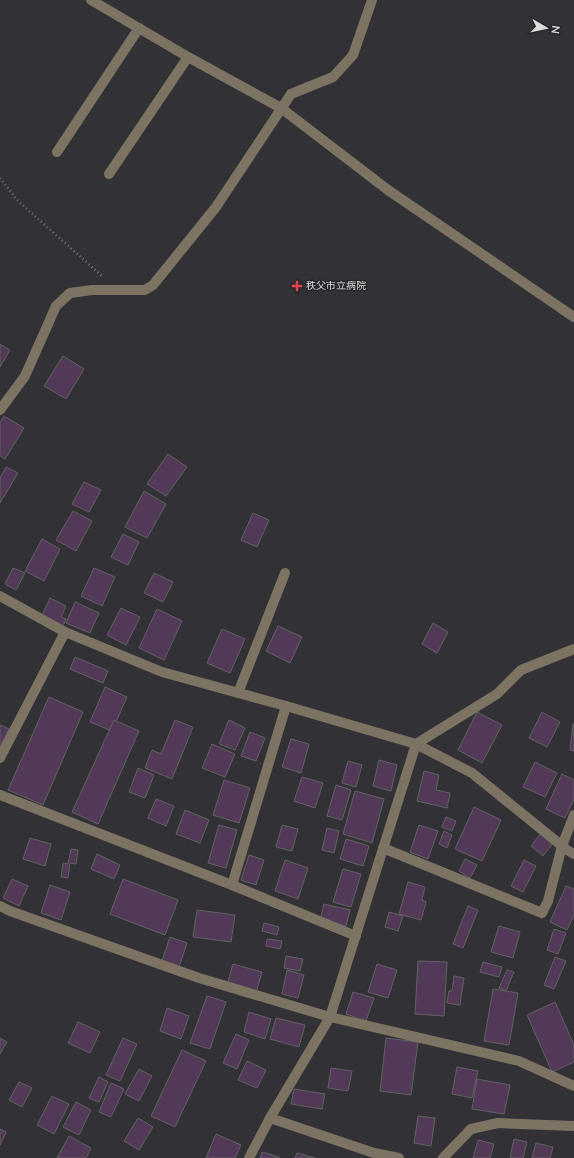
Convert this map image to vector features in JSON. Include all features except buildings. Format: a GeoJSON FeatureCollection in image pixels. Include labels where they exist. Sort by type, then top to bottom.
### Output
{"type":"FeatureCollection","features":[{"type":"Feature","properties":{"kind":"street"},"geometry":{"type":"LineString","coordinates":[[91,0],[188,57],[281,108],[388,190],[574,317]]}},
{"type":"Feature","properties":{"kind":"street"},"geometry":{"type":"LineString","coordinates":[[1,405],[24,376],[56,306],[70,293],[92,290],[145,290],[153,285],[216,207],[290,94],[333,77],[353,55],[372,0]]}},
{"type":"Feature","properties":{"kind":"street"},"geometry":{"type":"LineString","coordinates":[[57,152],[139,28]]}},
{"type":"Feature","properties":{"kind":"street"},"geometry":{"type":"LineString","coordinates":[[109,174],[188,57]]}},
{"type":"Feature","properties":{"kind":"street"},"geometry":{"type":"LineString","coordinates":[[238,693],[285,573]]}},
{"type":"Feature","properties":{"kind":"street"},"geometry":{"type":"LineString","coordinates":[[0,596],[65,632],[162,672],[416,744],[472,773],[574,854]]}},
{"type":"Feature","properties":{"kind":"street"},"geometry":{"type":"LineString","coordinates":[[0,758],[65,632]]}},
{"type":"Feature","properties":{"kind":"street"},"geometry":{"type":"LineString","coordinates":[[249,1158],[270,1118],[330,1017],[416,744],[498,694],[521,670],[574,648]]}},
{"type":"Feature","properties":{"kind":"street"},"geometry":{"type":"LineString","coordinates":[[232,885],[286,706]]}},
{"type":"Feature","properties":{"kind":"street"},"geometry":{"type":"LineString","coordinates":[[0,794],[232,885],[356,936]]}},
{"type":"Feature","properties":{"kind":"street"},"geometry":{"type":"LineString","coordinates":[[383,848],[542,913],[548,901],[562,846],[574,815]]}},
{"type":"Feature","properties":{"kind":"street"},"geometry":{"type":"LineString","coordinates":[[0,906],[10,911],[199,978],[330,1017],[519,1061],[574,1086]]}},
{"type":"Feature","properties":{"kind":"street"},"geometry":{"type":"LineString","coordinates":[[270,1118],[374,1153],[399,1158]]}},
{"type":"Feature","properties":{"kind":"street"},"geometry":{"type":"LineString","coordinates":[[443,1158],[471,1129],[498,1122],[574,1126]]}},
{"type":"Feature","properties":{"kind":"path"},"geometry":{"type":"LineString","coordinates":[[0,178],[18,201],[87,262],[116,290]]}},
{"type":"Feature","properties":{"kind":"place","name":"秩父市立病院"},"geometry":{"type":"Point","coordinates":[297,286]}}]}
